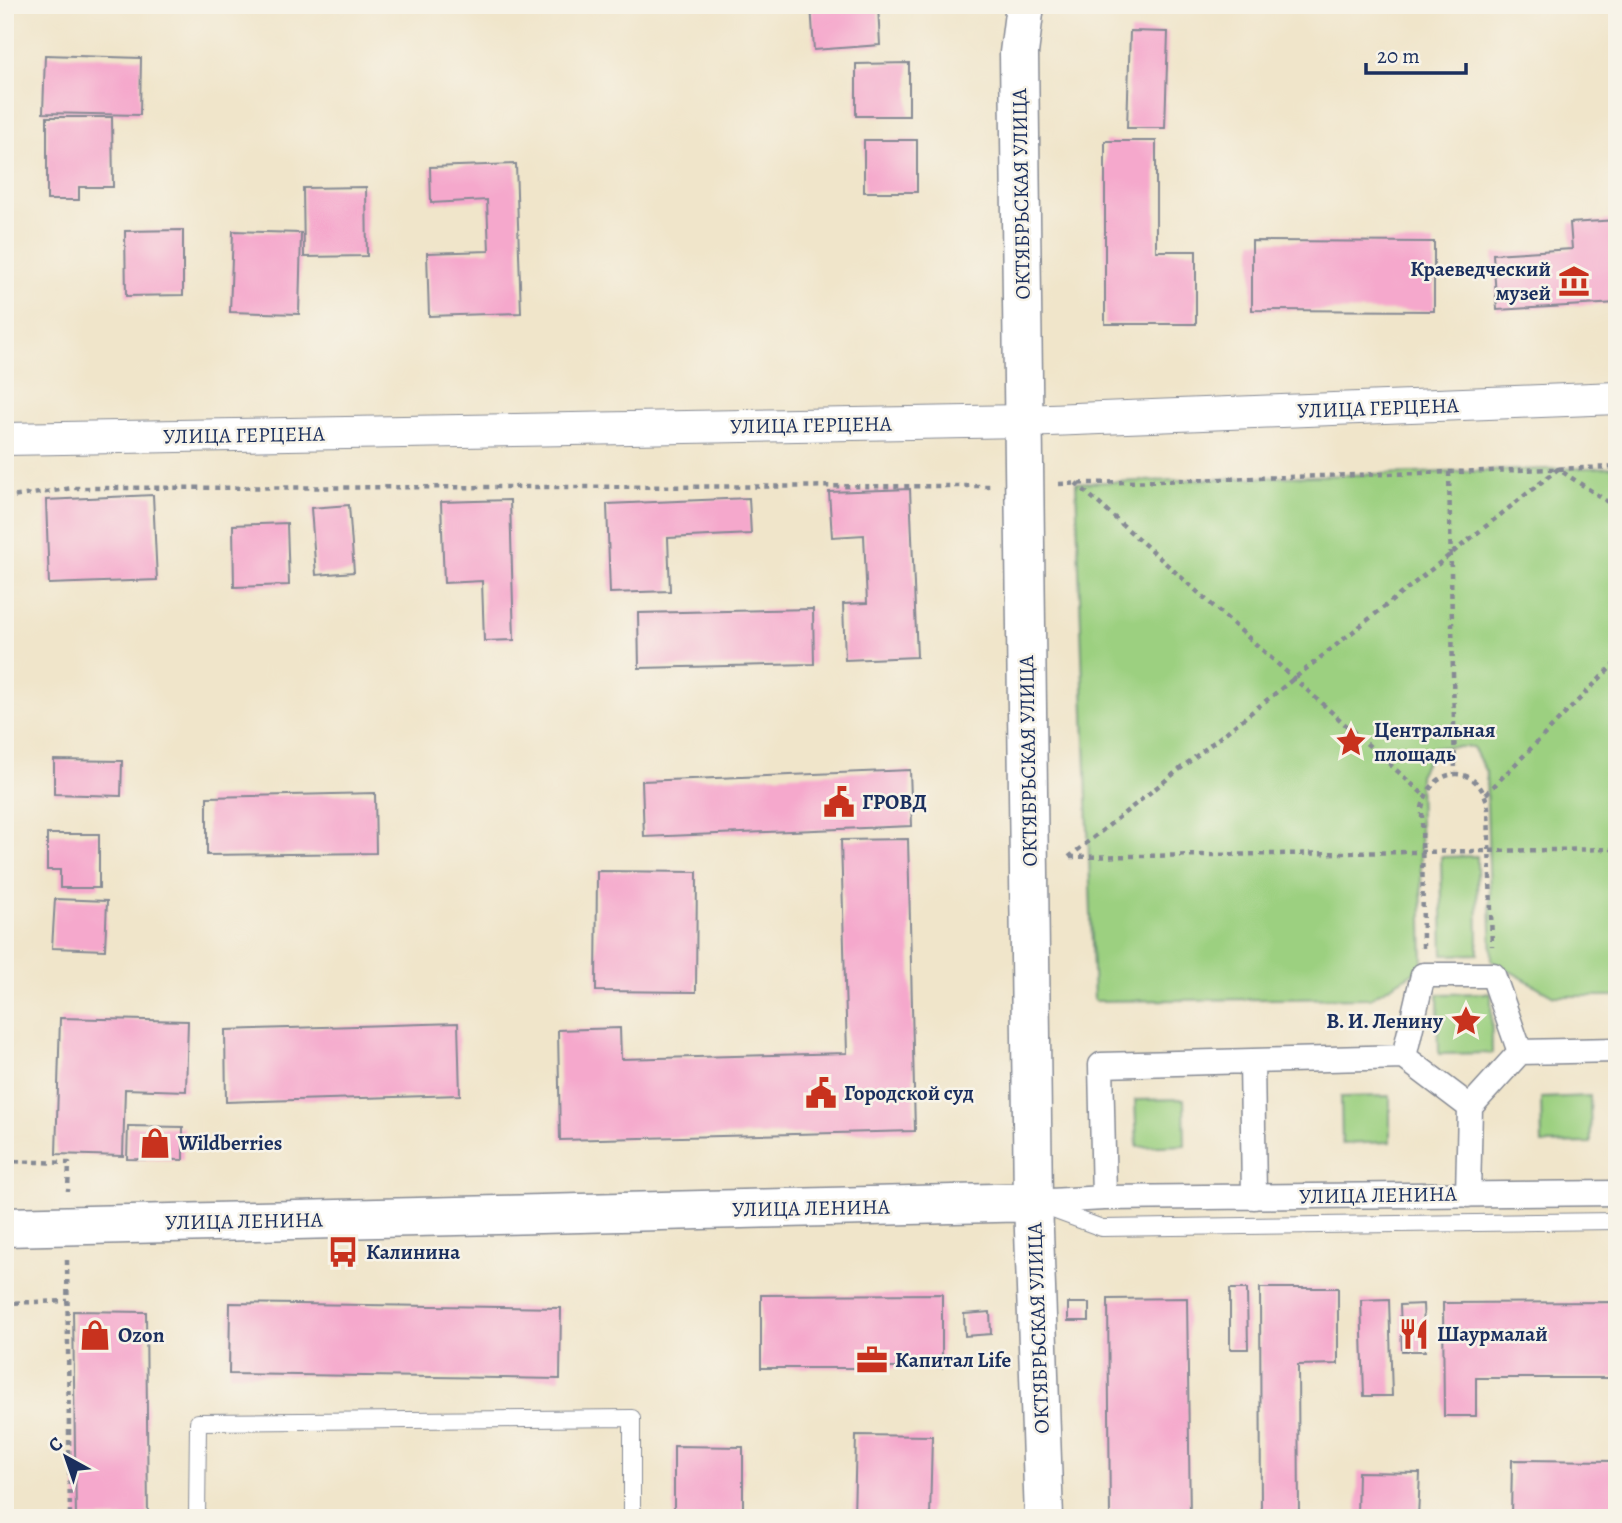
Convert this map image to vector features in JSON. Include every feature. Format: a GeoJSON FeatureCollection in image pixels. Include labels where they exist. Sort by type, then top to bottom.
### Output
{"type":"FeatureCollection","features":[{"type":"Feature","properties":{"kind":"street"},"geometry":{"type":"LineString","coordinates":[[1009,5],[1019,53]]}},
{"type":"Feature","properties":{"kind":"street","name":"ОКТЯБРЬСКАЯ УЛИЦА"},"geometry":{"type":"LineString","coordinates":[[1025,5],[1019,53],[1033,1202],[1044,1518]]}},
{"type":"Feature","properties":{"kind":"street","name":"УЛИЦА ГЕРЦЕНА"},"geometry":{"type":"LineString","coordinates":[[5,439],[1024,421],[1617,398]]}},
{"type":"Feature","properties":{"kind":"street"},"geometry":{"type":"LineString","coordinates":[[1404,1057],[1423,975],[1493,975],[1520,1052]]}},
{"type":"Feature","properties":{"kind":"street"},"geometry":{"type":"LineString","coordinates":[[1468,1195],[1470,1107],[1520,1052],[1617,1050]]}},
{"type":"Feature","properties":{"kind":"street"},"geometry":{"type":"LineString","coordinates":[[1104,1198],[1101,1065],[1404,1057],[1470,1107]]}},
{"type":"Feature","properties":{"kind":"street"},"geometry":{"type":"LineString","coordinates":[[1252,1061],[1254,1197]]}},
{"type":"Feature","properties":{"kind":"street","name":"УЛИЦА ЛЕНИНА"},"geometry":{"type":"LineString","coordinates":[[5,1227],[1033,1202],[1104,1198],[1617,1193]]}},
{"type":"Feature","properties":{"kind":"lane"},"geometry":{"type":"LineString","coordinates":[[1033,1202],[1102,1228],[1617,1221]]}},
{"type":"Feature","properties":{"kind":"lane"},"geometry":{"type":"LineString","coordinates":[[197,1518],[198,1422],[632,1418],[632,1518]]}},
{"type":"Feature","properties":{"kind":"path"},"geometry":{"type":"LineString","coordinates":[[5,498],[73,488],[1025,485],[1617,467]]}},
{"type":"Feature","properties":{"kind":"path"},"geometry":{"type":"LineString","coordinates":[[1558,469],[1617,508]]}},
{"type":"Feature","properties":{"kind":"path"},"geometry":{"type":"LineString","coordinates":[[1558,469],[1069,857],[1617,849]]}},
{"type":"Feature","properties":{"kind":"path"},"geometry":{"type":"LineString","coordinates":[[1449,472],[1455,774]]}},
{"type":"Feature","properties":{"kind":"path"},"geometry":{"type":"LineString","coordinates":[[1076,483],[1424,795]]}},
{"type":"Feature","properties":{"kind":"path"},"geometry":{"type":"LineString","coordinates":[[1486,794],[1617,660]]}},
{"type":"Feature","properties":{"kind":"path"},"geometry":{"type":"LineString","coordinates":[[1423,975],[1424,795],[1431,784],[1442,777],[1455,774],[1468,776],[1478,783],[1486,794],[1493,975]]}},
{"type":"Feature","properties":{"kind":"path"},"geometry":{"type":"LineString","coordinates":[[5,1161],[69,1163],[67,1301],[70,1518]]}},
{"type":"Feature","properties":{"kind":"path"},"geometry":{"type":"LineString","coordinates":[[5,1303],[67,1301]]}},
{"type":"Feature","properties":{"kind":"green space","name":"Центральная площадь"},"geometry":{"type":"Polygon","coordinates":[[[1617,467],[1617,996],[1554,996],[1492,961],[1486,772],[1473,747],[1434,747],[1419,775],[1423,967],[1370,998],[1094,1001],[1076,483],[1617,467]]]}},
{"type":"Feature","properties":{"kind":"green space"},"geometry":{"type":"Polygon","coordinates":[[[1477,856],[1478,954],[1443,955],[1441,857],[1477,856]]]}},
{"type":"Feature","properties":{"kind":"green space"},"geometry":{"type":"Polygon","coordinates":[[[1491,993],[1492,1053],[1439,1054],[1438,994],[1491,993]]]}},
{"type":"Feature","properties":{"kind":"green space"},"geometry":{"type":"Polygon","coordinates":[[[1390,1096],[1390,1142],[1342,1144],[1341,1097],[1390,1096]]]}},
{"type":"Feature","properties":{"kind":"green space"},"geometry":{"type":"Polygon","coordinates":[[[1590,1096],[1591,1143],[1542,1144],[1541,1098],[1590,1096]]]}},
{"type":"Feature","properties":{"kind":"green space"},"geometry":{"type":"Polygon","coordinates":[[[1184,1099],[1185,1145],[1137,1147],[1135,1100],[1184,1099]]]}},
{"type":"Feature","properties":{"kind":"building"},"geometry":{"type":"Polygon","coordinates":[[[811,5],[878,5],[880,45],[814,50],[811,5]]]}},
{"type":"Feature","properties":{"kind":"building"},"geometry":{"type":"Polygon","coordinates":[[[1130,31],[1168,32],[1165,128],[1127,128],[1130,31]]]}},
{"type":"Feature","properties":{"kind":"building"},"geometry":{"type":"Polygon","coordinates":[[[45,55],[141,58],[140,115],[43,113],[45,55]]]}},
{"type":"Feature","properties":{"kind":"building"},"geometry":{"type":"Polygon","coordinates":[[[909,63],[909,116],[856,116],[856,64],[909,63]]]}},
{"type":"Feature","properties":{"kind":"building"},"geometry":{"type":"Polygon","coordinates":[[[47,117],[112,117],[113,187],[79,187],[79,200],[47,200],[47,117]]]}},
{"type":"Feature","properties":{"kind":"building"},"geometry":{"type":"Polygon","coordinates":[[[864,140],[917,140],[917,192],[864,192],[864,140]]]}},
{"type":"Feature","properties":{"kind":"building"},"geometry":{"type":"Polygon","coordinates":[[[1105,141],[1156,141],[1156,251],[1196,251],[1196,324],[1105,324],[1105,141]]]}},
{"type":"Feature","properties":{"kind":"building"},"geometry":{"type":"Polygon","coordinates":[[[516,164],[521,313],[429,316],[427,253],[489,251],[487,200],[431,203],[430,167],[516,164]]]}},
{"type":"Feature","properties":{"kind":"building"},"geometry":{"type":"Polygon","coordinates":[[[366,187],[367,256],[304,257],[303,188],[366,187]]]}},
{"type":"Feature","properties":{"kind":"building"},"geometry":{"type":"Polygon","coordinates":[[[1617,220],[1617,303],[1497,310],[1493,254],[1572,249],[1570,223],[1617,220]]]}},
{"type":"Feature","properties":{"kind":"building"},"geometry":{"type":"Polygon","coordinates":[[[183,230],[183,295],[126,296],[125,231],[183,230]]]}},
{"type":"Feature","properties":{"kind":"building"},"geometry":{"type":"Polygon","coordinates":[[[233,231],[301,233],[299,314],[230,312],[233,231]]]}},
{"type":"Feature","properties":{"kind":"building"},"geometry":{"type":"Polygon","coordinates":[[[1252,241],[1434,242],[1434,311],[1252,310],[1252,241]]]}},
{"type":"Feature","properties":{"kind":"building"},"geometry":{"type":"Polygon","coordinates":[[[910,489],[917,657],[845,660],[843,604],[867,603],[864,535],[832,537],[829,492],[910,489]]]}},
{"type":"Feature","properties":{"kind":"building"},"geometry":{"type":"Polygon","coordinates":[[[153,495],[157,580],[49,584],[46,500],[153,495]]]}},
{"type":"Feature","properties":{"kind":"building"},"geometry":{"type":"Polygon","coordinates":[[[749,498],[751,534],[668,538],[670,591],[610,593],[607,504],[749,498]]]}},
{"type":"Feature","properties":{"kind":"building"},"geometry":{"type":"Polygon","coordinates":[[[510,500],[514,640],[484,641],[482,581],[444,583],[441,502],[510,500]]]}},
{"type":"Feature","properties":{"kind":"building"},"geometry":{"type":"Polygon","coordinates":[[[349,505],[354,572],[316,575],[311,508],[349,505]]]}},
{"type":"Feature","properties":{"kind":"building"},"geometry":{"type":"Polygon","coordinates":[[[287,523],[289,585],[234,587],[233,525],[287,523]]]}},
{"type":"Feature","properties":{"kind":"building"},"geometry":{"type":"Polygon","coordinates":[[[813,609],[814,664],[639,668],[638,613],[813,609]]]}},
{"type":"Feature","properties":{"kind":"building"},"geometry":{"type":"Polygon","coordinates":[[[54,760],[122,761],[121,796],[54,794],[54,760]]]}},
{"type":"Feature","properties":{"kind":"building"},"geometry":{"type":"Polygon","coordinates":[[[910,770],[912,826],[644,837],[642,781],[910,770]]]}},
{"type":"Feature","properties":{"kind":"building"},"geometry":{"type":"Polygon","coordinates":[[[375,793],[376,853],[207,855],[207,797],[375,793]]]}},
{"type":"Feature","properties":{"kind":"building"},"geometry":{"type":"Polygon","coordinates":[[[47,834],[99,834],[99,888],[60,888],[60,870],[47,870],[47,834]]]}},
{"type":"Feature","properties":{"kind":"building"},"geometry":{"type":"Polygon","coordinates":[[[908,839],[915,1131],[560,1140],[558,1030],[620,1028],[621,1059],[847,1053],[841,840],[908,839]]]}},
{"type":"Feature","properties":{"kind":"building"},"geometry":{"type":"Polygon","coordinates":[[[597,871],[697,872],[696,992],[596,991],[597,871]]]}},
{"type":"Feature","properties":{"kind":"building"},"geometry":{"type":"Polygon","coordinates":[[[55,899],[107,901],[105,950],[52,948],[55,899]]]}},
{"type":"Feature","properties":{"kind":"building"},"geometry":{"type":"Polygon","coordinates":[[[60,1018],[188,1021],[186,1091],[125,1089],[123,1156],[56,1154],[60,1018]]]}},
{"type":"Feature","properties":{"kind":"building"},"geometry":{"type":"Polygon","coordinates":[[[458,1023],[460,1095],[226,1102],[225,1030],[458,1023]]]}},
{"type":"Feature","properties":{"kind":"building","name":"Wildberries"},"geometry":{"type":"Polygon","coordinates":[[[128,1126],[183,1127],[183,1160],[127,1159],[128,1126]]]}},
{"type":"Feature","properties":{"kind":"building"},"geometry":{"type":"Polygon","coordinates":[[[1260,1288],[1338,1288],[1338,1364],[1298,1365],[1299,1518],[1261,1518],[1260,1288]]]}},
{"type":"Feature","properties":{"kind":"building"},"geometry":{"type":"Polygon","coordinates":[[[1230,1289],[1247,1289],[1248,1349],[1230,1349],[1230,1289]]]}},
{"type":"Feature","properties":{"kind":"building"},"geometry":{"type":"Polygon","coordinates":[[[942,1294],[942,1368],[761,1368],[761,1295],[942,1294]]]}},
{"type":"Feature","properties":{"kind":"building"},"geometry":{"type":"Polygon","coordinates":[[[1187,1298],[1190,1518],[1110,1518],[1108,1299],[1187,1298]]]}},
{"type":"Feature","properties":{"kind":"building"},"geometry":{"type":"Polygon","coordinates":[[[1389,1299],[1392,1396],[1364,1396],[1361,1300],[1389,1299]]]}},
{"type":"Feature","properties":{"kind":"building"},"geometry":{"type":"Polygon","coordinates":[[[1617,1302],[1615,1378],[1476,1378],[1476,1416],[1444,1416],[1443,1303],[1617,1302]]]}},
{"type":"Feature","properties":{"kind":"building"},"geometry":{"type":"Polygon","coordinates":[[[230,1303],[561,1308],[560,1379],[229,1374],[230,1303]]]}},
{"type":"Feature","properties":{"kind":"building"},"geometry":{"type":"Polygon","coordinates":[[[1068,1303],[1089,1303],[1089,1321],[1068,1321],[1068,1303]]]}},
{"type":"Feature","properties":{"kind":"building"},"geometry":{"type":"Polygon","coordinates":[[[1423,1304],[1425,1351],[1402,1351],[1400,1305],[1423,1304]]]}},
{"type":"Feature","properties":{"kind":"building"},"geometry":{"type":"Polygon","coordinates":[[[73,1311],[146,1312],[148,1518],[76,1518],[73,1311]]]}},
{"type":"Feature","properties":{"kind":"building"},"geometry":{"type":"Polygon","coordinates":[[[990,1312],[991,1334],[965,1336],[964,1314],[990,1312]]]}},
{"type":"Feature","properties":{"kind":"building"},"geometry":{"type":"Polygon","coordinates":[[[856,1435],[932,1436],[930,1518],[854,1518],[856,1435]]]}},
{"type":"Feature","properties":{"kind":"building"},"geometry":{"type":"Polygon","coordinates":[[[674,1446],[743,1447],[743,1518],[674,1518],[674,1446]]]}},
{"type":"Feature","properties":{"kind":"building"},"geometry":{"type":"Polygon","coordinates":[[[1512,1460],[1617,1461],[1617,1518],[1511,1518],[1512,1460]]]}},
{"type":"Feature","properties":{"kind":"building"},"geometry":{"type":"Polygon","coordinates":[[[1358,1472],[1420,1473],[1418,1518],[1357,1518],[1358,1472]]]}},
{"type":"Feature","properties":{"kind":"place","name":"Краеведческий музей"},"geometry":{"type":"Point","coordinates":[1574,281]}},
{"type":"Feature","properties":{"kind":"place","name":"Центральная площадь"},"geometry":{"type":"Point","coordinates":[1351,742]}},
{"type":"Feature","properties":{"kind":"place","name":"ГРОВД"},"geometry":{"type":"Point","coordinates":[839,802]}},
{"type":"Feature","properties":{"kind":"place","name":"В. И. Ленину"},"geometry":{"type":"Point","coordinates":[1466,1021]}},
{"type":"Feature","properties":{"kind":"place","name":"Городской суд"},"geometry":{"type":"Point","coordinates":[821,1093]}},
{"type":"Feature","properties":{"kind":"place","name":"Wildberries"},"geometry":{"type":"Point","coordinates":[155,1143]}},
{"type":"Feature","properties":{"kind":"place","name":"Калинина"},"geometry":{"type":"Point","coordinates":[343,1252]}},
{"type":"Feature","properties":{"kind":"place","name":"Шаурмалай"},"geometry":{"type":"Point","coordinates":[1414,1334]}},
{"type":"Feature","properties":{"kind":"place","name":"Ozon"},"geometry":{"type":"Point","coordinates":[95,1335]}},
{"type":"Feature","properties":{"kind":"place","name":"Капитал Life"},"geometry":{"type":"Point","coordinates":[872,1360]}}]}
